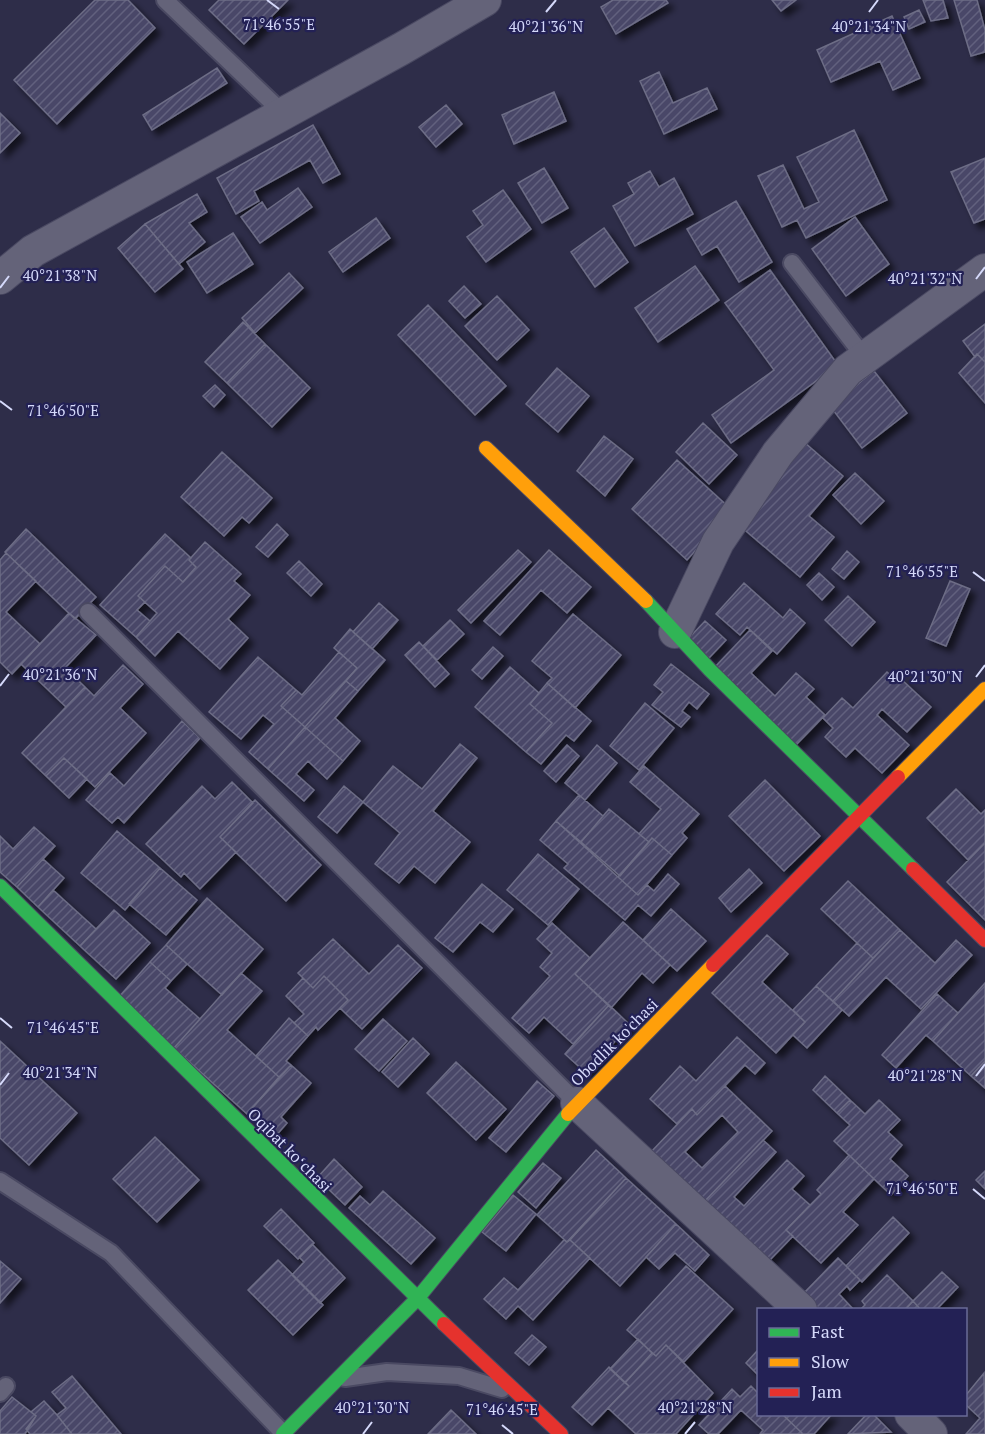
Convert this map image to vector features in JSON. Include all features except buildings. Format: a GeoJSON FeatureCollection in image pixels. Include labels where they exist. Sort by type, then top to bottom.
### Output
{"type":"FeatureCollection","features":[{"type":"Feature","properties":{"kind":"street"},"geometry":{"type":"LineString","coordinates":[[0,278],[33,251],[284,114],[484,0]]}},
{"type":"Feature","properties":{"kind":"street"},"geometry":{"type":"LineString","coordinates":[[675,632],[718,542],[778,453],[848,370],[985,270]]}},
{"type":"Feature","properties":{"kind":"street"},"geometry":{"type":"LineString","coordinates":[[486,448],[985,940]]}},
{"type":"Feature","properties":{"kind":"street","name":"Obodlik ko'chasi"},"geometry":{"type":"LineString","coordinates":[[283,1434],[417,1299],[577,1103],[985,689]]}},
{"type":"Feature","properties":{"kind":"street","name":"Oqibat koʻchasi"},"geometry":{"type":"LineString","coordinates":[[0,886],[417,1299],[561,1434]]}},
{"type":"Feature","properties":{"kind":"street"},"geometry":{"type":"LineString","coordinates":[[577,1103],[799,1308]]}},
{"type":"Feature","properties":{"kind":"street"},"geometry":{"type":"LineString","coordinates":[[913,1416],[932,1434]]}},
{"type":"Feature","properties":{"kind":"lane"},"geometry":{"type":"LineString","coordinates":[[165,0],[284,114]]}},
{"type":"Feature","properties":{"kind":"lane"},"geometry":{"type":"LineString","coordinates":[[792,263],[865,358]]}},
{"type":"Feature","properties":{"kind":"lane"},"geometry":{"type":"LineString","coordinates":[[88,612],[577,1103]]}},
{"type":"Feature","properties":{"kind":"lane"},"geometry":{"type":"LineString","coordinates":[[0,1181],[111,1253],[283,1434]]}},
{"type":"Feature","properties":{"kind":"lane"},"geometry":{"type":"LineString","coordinates":[[338,1379],[387,1372],[459,1376],[519,1395]]}},
{"type":"Feature","properties":{"kind":"traffic: fast"},"geometry":{"type":"LineString","coordinates":[[646,601],[710,670],[913,869]]}},
{"type":"Feature","properties":{"kind":"traffic: fast"},"geometry":{"type":"LineString","coordinates":[[0,886],[444,1324]]}},
{"type":"Feature","properties":{"kind":"traffic: fast"},"geometry":{"type":"LineString","coordinates":[[283,1434],[417,1299],[568,1114]]}},
{"type":"Feature","properties":{"kind":"traffic: slow"},"geometry":{"type":"LineString","coordinates":[[486,448],[646,601]]}},
{"type":"Feature","properties":{"kind":"traffic: slow"},"geometry":{"type":"LineString","coordinates":[[898,777],[985,689]]}},
{"type":"Feature","properties":{"kind":"traffic: slow"},"geometry":{"type":"LineString","coordinates":[[568,1114],[713,965]]}},
{"type":"Feature","properties":{"kind":"traffic: jam"},"geometry":{"type":"LineString","coordinates":[[713,965],[898,777]]}},
{"type":"Feature","properties":{"kind":"traffic: jam"},"geometry":{"type":"LineString","coordinates":[[913,869],[985,940]]}},
{"type":"Feature","properties":{"kind":"traffic: jam"},"geometry":{"type":"LineString","coordinates":[[444,1324],[561,1434]]}}]}
